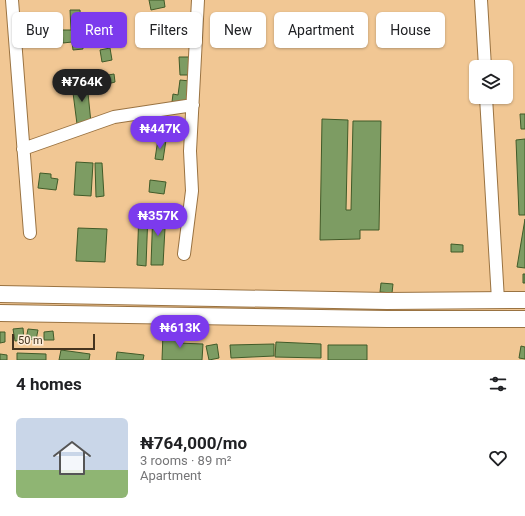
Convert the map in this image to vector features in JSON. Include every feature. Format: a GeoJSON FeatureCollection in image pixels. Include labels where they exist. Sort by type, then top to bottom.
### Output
{"type":"FeatureCollection","features":[{"type":"Feature","properties":{"kind":"main road"},"geometry":{"type":"LineString","coordinates":[[0,294],[387,301],[525,300]]}},
{"type":"Feature","properties":{"kind":"main road"},"geometry":{"type":"LineString","coordinates":[[314,300],[315,318]]}},
{"type":"Feature","properties":{"kind":"main road"},"geometry":{"type":"LineString","coordinates":[[0,313],[315,318],[525,319]]}},
{"type":"Feature","properties":{"kind":"street"},"geometry":{"type":"LineString","coordinates":[[12,0],[30,233]]}},
{"type":"Feature","properties":{"kind":"street"},"geometry":{"type":"LineString","coordinates":[[184,254],[192,191],[190,151],[198,0]]}},
{"type":"Feature","properties":{"kind":"street"},"geometry":{"type":"LineString","coordinates":[[481,0],[485,60]]}},
{"type":"Feature","properties":{"kind":"street"},"geometry":{"type":"LineString","coordinates":[[486,104],[498,300]]}},
{"type":"Feature","properties":{"kind":"street"},"geometry":{"type":"LineString","coordinates":[[23,149],[114,117],[193,105]]}},
{"type":"Feature","properties":{"kind":"building"},"geometry":{"type":"Polygon","coordinates":[[[149,0],[164,0],[165,7],[151,10],[149,0]]]}},
{"type":"Feature","properties":{"kind":"building"},"geometry":{"type":"Polygon","coordinates":[[[70,10],[80,10],[80,12],[71,12],[71,30],[70,10]]]}},
{"type":"Feature","properties":{"kind":"building"},"geometry":{"type":"Polygon","coordinates":[[[63,30],[71,30],[71,42],[63,43],[63,30]]]}},
{"type":"Feature","properties":{"kind":"building"},"geometry":{"type":"Polygon","coordinates":[[[73,48],[83,48],[83,49],[73,50],[73,48]]]}},
{"type":"Feature","properties":{"kind":"building"},"geometry":{"type":"Polygon","coordinates":[[[110,48],[112,60],[102,62],[100,50],[110,48]]]}},
{"type":"Feature","properties":{"kind":"building"},"geometry":{"type":"Polygon","coordinates":[[[179,57],[190,57],[190,75],[180,75],[179,57]]]}},
{"type":"Feature","properties":{"kind":"building"},"geometry":{"type":"Polygon","coordinates":[[[114,74],[115,82],[104,85],[102,76],[114,74]]]}},
{"type":"Feature","properties":{"kind":"building"},"geometry":{"type":"Polygon","coordinates":[[[180,80],[190,81],[188,103],[172,102],[173,94],[178,95],[180,80]]]}},
{"type":"Feature","properties":{"kind":"building"},"geometry":{"type":"Polygon","coordinates":[[[87,83],[91,123],[77,124],[72,85],[87,83]]]}},
{"type":"Feature","properties":{"kind":"building"},"geometry":{"type":"Polygon","coordinates":[[[520,114],[525,114],[525,129],[521,129],[520,114]]]}},
{"type":"Feature","properties":{"kind":"building"},"geometry":{"type":"Polygon","coordinates":[[[322,119],[348,120],[346,210],[351,210],[353,121],[381,121],[379,230],[360,230],[360,239],[320,240],[322,119]]]}},
{"type":"Feature","properties":{"kind":"building"},"geometry":{"type":"Polygon","coordinates":[[[158,139],[166,140],[163,160],[155,159],[158,139]]]}},
{"type":"Feature","properties":{"kind":"building"},"geometry":{"type":"Polygon","coordinates":[[[525,139],[525,215],[519,215],[516,140],[525,139]]]}},
{"type":"Feature","properties":{"kind":"building"},"geometry":{"type":"Polygon","coordinates":[[[76,162],[93,163],[91,196],[74,195],[76,162]]]}},
{"type":"Feature","properties":{"kind":"building"},"geometry":{"type":"Polygon","coordinates":[[[95,163],[102,163],[104,196],[96,197],[95,163]]]}},
{"type":"Feature","properties":{"kind":"building"},"geometry":{"type":"Polygon","coordinates":[[[40,173],[51,174],[51,178],[58,179],[56,190],[38,188],[40,173]]]}},
{"type":"Feature","properties":{"kind":"building"},"geometry":{"type":"Polygon","coordinates":[[[150,180],[166,182],[164,194],[149,192],[150,180]]]}},
{"type":"Feature","properties":{"kind":"building"},"geometry":{"type":"Polygon","coordinates":[[[153,209],[166,210],[163,265],[151,265],[153,209]]]}},
{"type":"Feature","properties":{"kind":"building"},"geometry":{"type":"Polygon","coordinates":[[[139,212],[148,213],[146,266],[137,265],[139,212]]]}},
{"type":"Feature","properties":{"kind":"building"},"geometry":{"type":"Polygon","coordinates":[[[525,219],[525,268],[517,267],[525,219]]]}},
{"type":"Feature","properties":{"kind":"building"},"geometry":{"type":"Polygon","coordinates":[[[78,228],[107,229],[105,262],[76,261],[78,228]]]}},
{"type":"Feature","properties":{"kind":"building"},"geometry":{"type":"Polygon","coordinates":[[[451,244],[463,245],[463,252],[451,252],[451,244]]]}},
{"type":"Feature","properties":{"kind":"building"},"geometry":{"type":"Polygon","coordinates":[[[523,274],[525,274],[525,283],[523,283],[523,274]]]}},
{"type":"Feature","properties":{"kind":"building"},"geometry":{"type":"Polygon","coordinates":[[[381,283],[393,284],[392,293],[380,292],[381,283]]]}},
{"type":"Feature","properties":{"kind":"building"},"geometry":{"type":"Polygon","coordinates":[[[23,328],[24,340],[15,341],[13,329],[23,328]]]}},
{"type":"Feature","properties":{"kind":"building"},"geometry":{"type":"Polygon","coordinates":[[[28,329],[38,330],[36,340],[26,339],[28,329]]]}},
{"type":"Feature","properties":{"kind":"building"},"geometry":{"type":"Polygon","coordinates":[[[53,331],[54,340],[44,340],[44,332],[53,331]]]}},
{"type":"Feature","properties":{"kind":"building"},"geometry":{"type":"Polygon","coordinates":[[[0,332],[5,332],[5,342],[0,343],[0,332]]]}},
{"type":"Feature","properties":{"kind":"building"},"geometry":{"type":"Polygon","coordinates":[[[163,333],[178,333],[178,343],[203,344],[202,360],[162,360],[163,333]]]}},
{"type":"Feature","properties":{"kind":"building"},"geometry":{"type":"Polygon","coordinates":[[[276,342],[321,344],[321,358],[275,357],[276,342]]]}},
{"type":"Feature","properties":{"kind":"building"},"geometry":{"type":"Polygon","coordinates":[[[217,344],[219,358],[209,360],[206,346],[217,344]]]}},
{"type":"Feature","properties":{"kind":"building"},"geometry":{"type":"Polygon","coordinates":[[[274,344],[274,356],[231,358],[230,345],[274,344]]]}},
{"type":"Feature","properties":{"kind":"building"},"geometry":{"type":"Polygon","coordinates":[[[328,345],[367,345],[367,360],[328,360],[328,345]]]}},
{"type":"Feature","properties":{"kind":"building"},"geometry":{"type":"Polygon","coordinates":[[[521,346],[525,347],[525,359],[519,358],[521,346]]]}},
{"type":"Feature","properties":{"kind":"building"},"geometry":{"type":"Polygon","coordinates":[[[61,350],[90,354],[89,360],[59,360],[61,350]]]}},
{"type":"Feature","properties":{"kind":"building"},"geometry":{"type":"Polygon","coordinates":[[[117,352],[144,355],[143,360],[116,360],[117,352]]]}},
{"type":"Feature","properties":{"kind":"building"},"geometry":{"type":"Polygon","coordinates":[[[17,353],[46,354],[46,360],[17,360],[17,353]]]}},
{"type":"Feature","properties":{"kind":"building"},"geometry":{"type":"Polygon","coordinates":[[[0,354],[7,355],[7,360],[0,360],[0,354]]]}}]}
